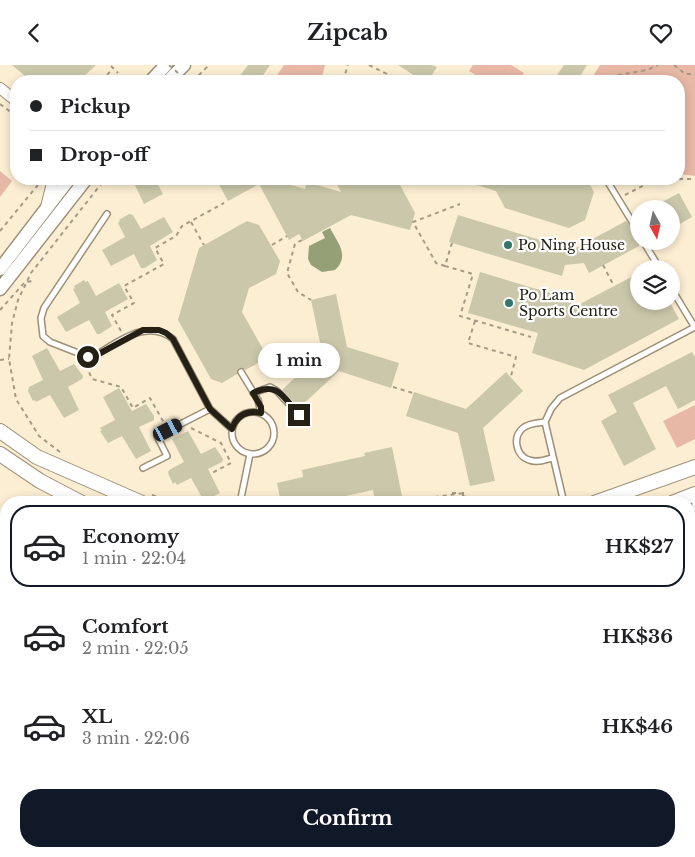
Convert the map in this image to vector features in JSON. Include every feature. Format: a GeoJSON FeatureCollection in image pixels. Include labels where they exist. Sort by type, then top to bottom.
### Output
{"type":"FeatureCollection","features":[{"type":"Feature","properties":{"kind":"main road"},"geometry":{"type":"LineString","coordinates":[[0,431],[37,457],[139,496]]}},
{"type":"Feature","properties":{"kind":"main road"},"geometry":{"type":"LineString","coordinates":[[0,454],[40,481],[69,496]]}},
{"type":"Feature","properties":{"kind":"main road"},"geometry":{"type":"LineString","coordinates":[[614,496],[695,467]]}},
{"type":"Feature","properties":{"kind":"street"},"geometry":{"type":"LineString","coordinates":[[157,75],[168,65]]}},
{"type":"Feature","properties":{"kind":"street"},"geometry":{"type":"LineString","coordinates":[[174,75],[184,65]]}},
{"type":"Feature","properties":{"kind":"street"},"geometry":{"type":"LineString","coordinates":[[0,88],[10,96]]}},
{"type":"Feature","properties":{"kind":"street"},"geometry":{"type":"LineString","coordinates":[[46,208],[52,185]]}},
{"type":"Feature","properties":{"kind":"street"},"geometry":{"type":"LineString","coordinates":[[0,269],[64,185]]}},
{"type":"Feature","properties":{"kind":"street"},"geometry":{"type":"LineString","coordinates":[[0,289],[81,185]]}},
{"type":"Feature","properties":{"kind":"lane"},"geometry":{"type":"LineString","coordinates":[[610,185],[630,218]]}},
{"type":"Feature","properties":{"kind":"lane"},"geometry":{"type":"LineString","coordinates":[[106,214],[44,308],[40,327],[43,336],[50,343],[91,358],[143,330],[159,330],[173,339],[210,409],[232,429]]}},
{"type":"Feature","properties":{"kind":"lane"},"geometry":{"type":"LineString","coordinates":[[562,496],[545,422],[551,409],[560,398],[694,327],[680,303]]}},
{"type":"Feature","properties":{"kind":"lane"},"geometry":{"type":"LineString","coordinates":[[241,372],[261,407],[261,413]]}},
{"type":"Feature","properties":{"kind":"lane"},"geometry":{"type":"LineString","coordinates":[[253,393],[270,387],[277,391],[299,415]]}},
{"type":"Feature","properties":{"kind":"lane"},"geometry":{"type":"LineString","coordinates":[[143,468],[167,456],[156,436],[210,409]]}},
{"type":"Feature","properties":{"kind":"lane"},"geometry":{"type":"LineString","coordinates":[[254,412],[261,413],[271,422],[274,429],[272,442],[263,452],[250,454],[235,444],[232,429],[234,423],[243,415],[254,412]]}},
{"type":"Feature","properties":{"kind":"lane"},"geometry":{"type":"LineString","coordinates":[[545,422],[532,424],[521,429],[516,440],[518,452],[527,460],[539,461],[552,458]]}},
{"type":"Feature","properties":{"kind":"lane"},"geometry":{"type":"LineString","coordinates":[[241,496],[250,454]]}},
{"type":"Feature","properties":{"kind":"path"},"geometry":{"type":"LineString","coordinates":[[168,65],[179,75]]}},
{"type":"Feature","properties":{"kind":"path"},"geometry":{"type":"LineString","coordinates":[[198,75],[208,65]]}},
{"type":"Feature","properties":{"kind":"path"},"geometry":{"type":"LineString","coordinates":[[369,65],[389,75]]}},
{"type":"Feature","properties":{"kind":"path"},"geometry":{"type":"LineString","coordinates":[[619,75],[647,70],[658,65]]}},
{"type":"Feature","properties":{"kind":"path"},"geometry":{"type":"LineString","coordinates":[[674,65],[685,74],[695,74]]}},
{"type":"Feature","properties":{"kind":"path"},"geometry":{"type":"LineString","coordinates":[[112,67],[118,73]]}},
{"type":"Feature","properties":{"kind":"path"},"geometry":{"type":"LineString","coordinates":[[0,231],[37,185]]}},
{"type":"Feature","properties":{"kind":"path"},"geometry":{"type":"LineString","coordinates":[[0,310],[25,282],[100,185]]}},
{"type":"Feature","properties":{"kind":"path"},"geometry":{"type":"LineString","coordinates":[[618,198],[644,185]]}},
{"type":"Feature","properties":{"kind":"path"},"geometry":{"type":"LineString","coordinates":[[114,335],[121,331],[112,315],[134,303],[124,286],[164,264],[155,248],[176,236],[182,226],[224,203]]}},
{"type":"Feature","properties":{"kind":"path"},"geometry":{"type":"LineString","coordinates":[[460,203],[413,222],[436,263],[473,274],[460,316],[531,337]]}},
{"type":"Feature","properties":{"kind":"path"},"geometry":{"type":"LineString","coordinates":[[191,222],[204,245]]}},
{"type":"Feature","properties":{"kind":"path"},"geometry":{"type":"LineString","coordinates":[[272,245],[287,236]]}},
{"type":"Feature","properties":{"kind":"path"},"geometry":{"type":"LineString","coordinates":[[302,240],[295,244],[287,273],[298,292],[311,299]]}},
{"type":"Feature","properties":{"kind":"path"},"geometry":{"type":"LineString","coordinates":[[445,266],[452,243]]}},
{"type":"Feature","properties":{"kind":"path"},"geometry":{"type":"LineString","coordinates":[[603,265],[614,286]]}},
{"type":"Feature","properties":{"kind":"path"},"geometry":{"type":"LineString","coordinates":[[25,282],[35,281]]}},
{"type":"Feature","properties":{"kind":"path"},"geometry":{"type":"LineString","coordinates":[[25,282],[14,312],[9,359],[16,399],[40,436],[66,456]]}},
{"type":"Feature","properties":{"kind":"path"},"geometry":{"type":"LineString","coordinates":[[475,321],[468,343],[516,357],[511,376]]}},
{"type":"Feature","properties":{"kind":"path"},"geometry":{"type":"LineString","coordinates":[[88,357],[85,366],[92,379],[121,387],[133,408],[150,398],[168,430]]}},
{"type":"Feature","properties":{"kind":"path"},"geometry":{"type":"LineString","coordinates":[[0,360],[9,359]]}},
{"type":"Feature","properties":{"kind":"path"},"geometry":{"type":"LineString","coordinates":[[392,387],[413,393]]}},
{"type":"Feature","properties":{"kind":"path"},"geometry":{"type":"LineString","coordinates":[[188,427],[221,443],[231,463],[212,473]]}},
{"type":"Feature","properties":{"kind":"path"},"geometry":{"type":"LineString","coordinates":[[434,496],[464,492],[465,496]]}},
{"type":"Feature","properties":{"kind":"path"},"geometry":{"type":"LineString","coordinates":[[455,493],[464,493],[465,496]]}},
{"type":"Feature","properties":{"kind":"shaded area"},"geometry":{"type":"Polygon","coordinates":[[[284,65],[325,65],[322,75],[277,75],[284,65]]]}},
{"type":"Feature","properties":{"kind":"shaded area"},"geometry":{"type":"Polygon","coordinates":[[[473,65],[511,65],[524,73],[523,75],[476,75],[469,71],[473,65]]]}},
{"type":"Feature","properties":{"kind":"shaded area"},"geometry":{"type":"Polygon","coordinates":[[[600,65],[695,65],[695,176],[685,175],[685,75],[594,75],[600,65]]]}},
{"type":"Feature","properties":{"kind":"shaded area"},"geometry":{"type":"Polygon","coordinates":[[[0,171],[10,179],[10,184],[0,197],[0,171]]]}},
{"type":"Feature","properties":{"kind":"shaded area"},"geometry":{"type":"Polygon","coordinates":[[[330,228],[341,249],[342,260],[335,270],[322,272],[311,265],[308,259],[309,246],[325,238],[322,232],[330,228]]]}},
{"type":"Feature","properties":{"kind":"shaded area"},"geometry":{"type":"Polygon","coordinates":[[[695,405],[695,439],[677,448],[663,421],[695,405]]]}},
{"type":"Feature","properties":{"kind":"building"},"geometry":{"type":"Polygon","coordinates":[[[12,65],[96,65],[85,75],[24,75],[12,65]]]}},
{"type":"Feature","properties":{"kind":"building"},"geometry":{"type":"Polygon","coordinates":[[[248,65],[270,65],[263,75],[240,75],[248,65]]]}},
{"type":"Feature","properties":{"kind":"building"},"geometry":{"type":"Polygon","coordinates":[[[398,65],[431,65],[437,67],[432,75],[414,75],[398,65]]]}},
{"type":"Feature","properties":{"kind":"building"},"geometry":{"type":"Polygon","coordinates":[[[564,65],[587,65],[581,75],[557,75],[564,65]]]}},
{"type":"Feature","properties":{"kind":"building"},"geometry":{"type":"Polygon","coordinates":[[[135,185],[158,185],[163,194],[144,204],[135,185]]]}},
{"type":"Feature","properties":{"kind":"building"},"geometry":{"type":"Polygon","coordinates":[[[219,185],[257,185],[228,201],[219,185]]]}},
{"type":"Feature","properties":{"kind":"building"},"geometry":{"type":"Polygon","coordinates":[[[260,185],[291,185],[305,189],[306,185],[317,185],[341,192],[337,185],[400,185],[415,213],[410,230],[351,215],[303,241],[299,234],[289,240],[260,185]]]}},
{"type":"Feature","properties":{"kind":"building"},"geometry":{"type":"Polygon","coordinates":[[[477,185],[590,185],[594,192],[585,220],[569,228],[505,208],[496,191],[477,185]]]}},
{"type":"Feature","properties":{"kind":"building"},"geometry":{"type":"Polygon","coordinates":[[[679,193],[692,217],[680,224],[680,200],[666,200],[679,193]]]}},
{"type":"Feature","properties":{"kind":"building"},"geometry":{"type":"Polygon","coordinates":[[[129,214],[133,215],[141,229],[164,217],[173,232],[150,246],[157,260],[145,268],[141,268],[134,254],[111,266],[102,250],[125,237],[118,223],[119,220],[129,214]]]}},
{"type":"Feature","properties":{"kind":"building","name":"Po Ning House"},"geometry":{"type":"Polygon","coordinates":[[[458,215],[570,249],[576,248],[626,221],[630,226],[630,250],[632,250],[589,273],[584,263],[565,265],[562,276],[449,242],[458,215]]]}},
{"type":"Feature","properties":{"kind":"building"},"geometry":{"type":"Polygon","coordinates":[[[247,221],[259,225],[280,261],[276,274],[249,288],[242,312],[264,351],[260,362],[245,370],[239,368],[237,374],[222,383],[211,379],[178,320],[199,248],[247,221]]]}},
{"type":"Feature","properties":{"kind":"building"},"geometry":{"type":"Polygon","coordinates":[[[480,272],[550,293],[549,297],[578,305],[630,278],[630,310],[674,310],[679,319],[584,370],[532,353],[538,333],[468,313],[480,272]]]}},
{"type":"Feature","properties":{"kind":"building"},"geometry":{"type":"Polygon","coordinates":[[[84,280],[85,282],[88,281],[96,296],[119,283],[128,299],[105,312],[112,326],[100,334],[97,334],[89,320],[66,332],[57,317],[80,303],[73,289],[75,288],[74,286],[84,280]]]}},
{"type":"Feature","properties":{"kind":"building"},"geometry":{"type":"Polygon","coordinates":[[[336,294],[347,347],[399,363],[391,388],[339,371],[299,408],[282,390],[322,352],[311,300],[336,294]]]}},
{"type":"Feature","properties":{"kind":"building"},"geometry":{"type":"Polygon","coordinates":[[[47,348],[60,371],[74,364],[83,376],[82,379],[68,387],[79,410],[64,418],[50,395],[36,402],[35,400],[33,401],[28,391],[29,387],[43,380],[32,356],[47,348]]]}},
{"type":"Feature","properties":{"kind":"building"},"geometry":{"type":"Polygon","coordinates":[[[692,352],[695,357],[695,400],[678,409],[666,386],[633,403],[656,449],[624,466],[601,421],[617,412],[608,395],[692,352]]]}},
{"type":"Feature","properties":{"kind":"building"},"geometry":{"type":"Polygon","coordinates":[[[506,372],[523,391],[483,428],[495,481],[470,486],[458,433],[406,416],[414,392],[466,409],[506,372]]]}},
{"type":"Feature","properties":{"kind":"building"},"geometry":{"type":"Polygon","coordinates":[[[119,388],[132,411],[146,404],[154,416],[154,420],[139,427],[151,451],[136,459],[122,436],[108,443],[100,431],[102,430],[100,428],[115,420],[103,397],[119,388]]]}},
{"type":"Feature","properties":{"kind":"building"},"geometry":{"type":"Polygon","coordinates":[[[188,431],[201,454],[215,447],[223,459],[222,462],[208,469],[220,493],[214,496],[201,496],[191,478],[177,485],[175,482],[173,484],[168,473],[169,470],[184,462],[172,439],[188,431]]]}},
{"type":"Feature","properties":{"kind":"building"},"geometry":{"type":"Polygon","coordinates":[[[392,447],[402,496],[374,496],[373,490],[346,496],[280,496],[277,483],[303,477],[302,470],[365,456],[364,453],[392,447]]]}},
{"type":"Feature","properties":{"kind":"place","name":"Po Ning House"},"geometry":{"type":"Point","coordinates":[508,245]}},
{"type":"Feature","properties":{"kind":"place","name":"Po Lam Sports Centre"},"geometry":{"type":"Point","coordinates":[509,303]}},
{"type":"Feature","properties":{"kind":"route"},"geometry":{"type":"LineString","coordinates":[[88,357],[91,358],[143,330],[159,330],[173,339],[210,409],[224,424],[232,429],[234,423],[243,415],[254,412],[261,413],[261,407],[253,393],[262,388],[270,387],[277,391],[299,415]]}}]}
